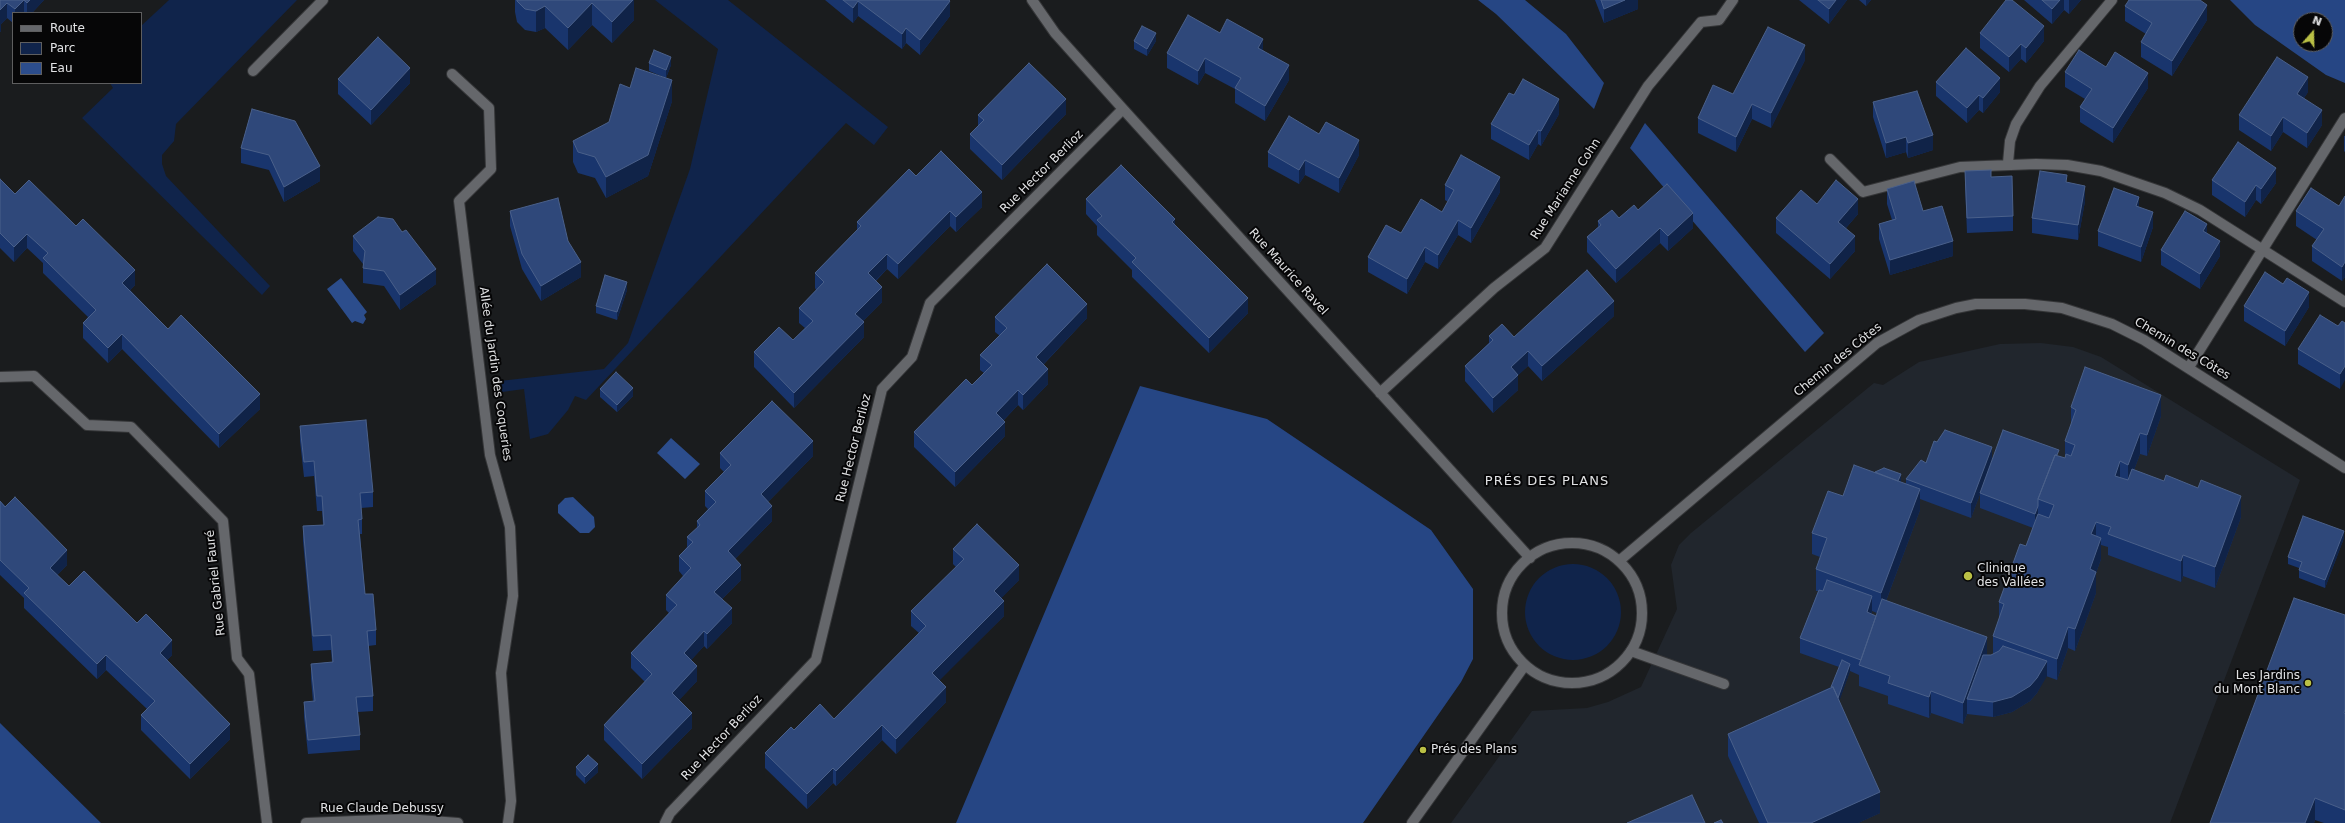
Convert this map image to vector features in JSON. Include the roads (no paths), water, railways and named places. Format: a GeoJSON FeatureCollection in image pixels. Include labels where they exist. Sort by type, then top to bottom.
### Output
{"type":"FeatureCollection","features":[{"type":"Feature","properties":{"kind":"street"},"geometry":{"type":"LineString","coordinates":[[253,71],[323,0]]}},
{"type":"Feature","properties":{"kind":"street","name":"Rue Maurice Ravel"},"geometry":{"type":"LineString","coordinates":[[1032,0],[1055,33],[1530,558]]}},
{"type":"Feature","properties":{"kind":"street","name":"Rue Marianne Cohn"},"geometry":{"type":"LineString","coordinates":[[1380,393],[1494,288],[1545,248],[1648,86],[1701,22],[1719,20],[1733,0]]}},
{"type":"Feature","properties":{"kind":"street"},"geometry":{"type":"LineString","coordinates":[[2008,163],[2010,141],[2016,124],[2040,86],[2112,0]]}},
{"type":"Feature","properties":{"kind":"street","name":"Allée du Jardin des Coqueries"},"geometry":{"type":"LineString","coordinates":[[452,74],[489,108],[491,168],[459,201],[490,455],[510,527],[513,596],[501,673],[511,800],[508,823]]}},
{"type":"Feature","properties":{"kind":"street","name":"Rue Hector Berlioz"},"geometry":{"type":"LineString","coordinates":[[665,823],[670,813],[688,793],[816,660],[882,389],[912,357],[930,303],[1123,109]]}},
{"type":"Feature","properties":{"kind":"street"},"geometry":{"type":"LineString","coordinates":[[2189,367],[2262,248],[2345,118]]}},
{"type":"Feature","properties":{"kind":"street"},"geometry":{"type":"LineString","coordinates":[[1830,159],[1863,192],[1960,167],[2008,163],[2067,165],[2101,171],[2134,181],[2165,193],[2200,210],[2345,302]]}},
{"type":"Feature","properties":{"kind":"street","name":"Chemin des Côtes"},"geometry":{"type":"LineString","coordinates":[[1618,561],[1876,343],[1906,326],[1936,314],[1956,308],[1991,303],[2026,304],[2062,308],[2098,318],[2127,330],[2189,367],[2345,468]]}},
{"type":"Feature","properties":{"kind":"street","name":"Rue Gabriel Fauré"},"geometry":{"type":"LineString","coordinates":[[0,377],[34,376],[87,425],[131,427],[223,521],[237,658],[249,674],[267,823]]}},
{"type":"Feature","properties":{"kind":"street"},"geometry":{"type":"LineString","coordinates":[[1579,544],[1596,548],[1618,561],[1632,578],[1640,598],[1640,631],[1631,651],[1609,672],[1581,682],[1551,680],[1537,674],[1525,665],[1507,640],[1502,620],[1502,610],[1503,600],[1510,581],[1530,558],[1553,546],[1579,544]]}},
{"type":"Feature","properties":{"kind":"street"},"geometry":{"type":"LineString","coordinates":[[1631,651],[1724,684]]}},
{"type":"Feature","properties":{"kind":"street"},"geometry":{"type":"LineString","coordinates":[[1412,823],[1525,665]]}},
{"type":"Feature","properties":{"kind":"street","name":"Rue Claude Debussy"},"geometry":{"type":"LineString","coordinates":[[306,823],[406,819],[458,823]]}},
{"type":"Feature","properties":{"kind":"water"},"geometry":{"type":"Polygon","coordinates":[[[341,278],[367,312],[364,315],[366,319],[363,324],[355,321],[352,323],[327,289],[341,278]]]}},
{"type":"Feature","properties":{"kind":"water"},"geometry":{"type":"Polygon","coordinates":[[[671,438],[700,464],[685,479],[657,453],[671,438]]]}},
{"type":"Feature","properties":{"kind":"water"},"geometry":{"type":"Polygon","coordinates":[[[573,497],[594,517],[595,527],[589,533],[580,533],[558,513],[558,505],[565,498],[573,497]]]}},
{"type":"Feature","properties":{"kind":"place","name":"Clinique des Vallées"},"geometry":{"type":"Point","coordinates":[1968,576]}},
{"type":"Feature","properties":{"kind":"place","name":"Les Jardins du Mont Blanc"},"geometry":{"type":"Point","coordinates":[2308,683]}},
{"type":"Feature","properties":{"kind":"place","name":"Prés des Plans"},"geometry":{"type":"Point","coordinates":[1423,750]}},
{"type":"Feature","properties":{"kind":"district","name":"PRÉS DES PLANS"},"geometry":{"type":"Point","coordinates":[1547,482]}}]}
